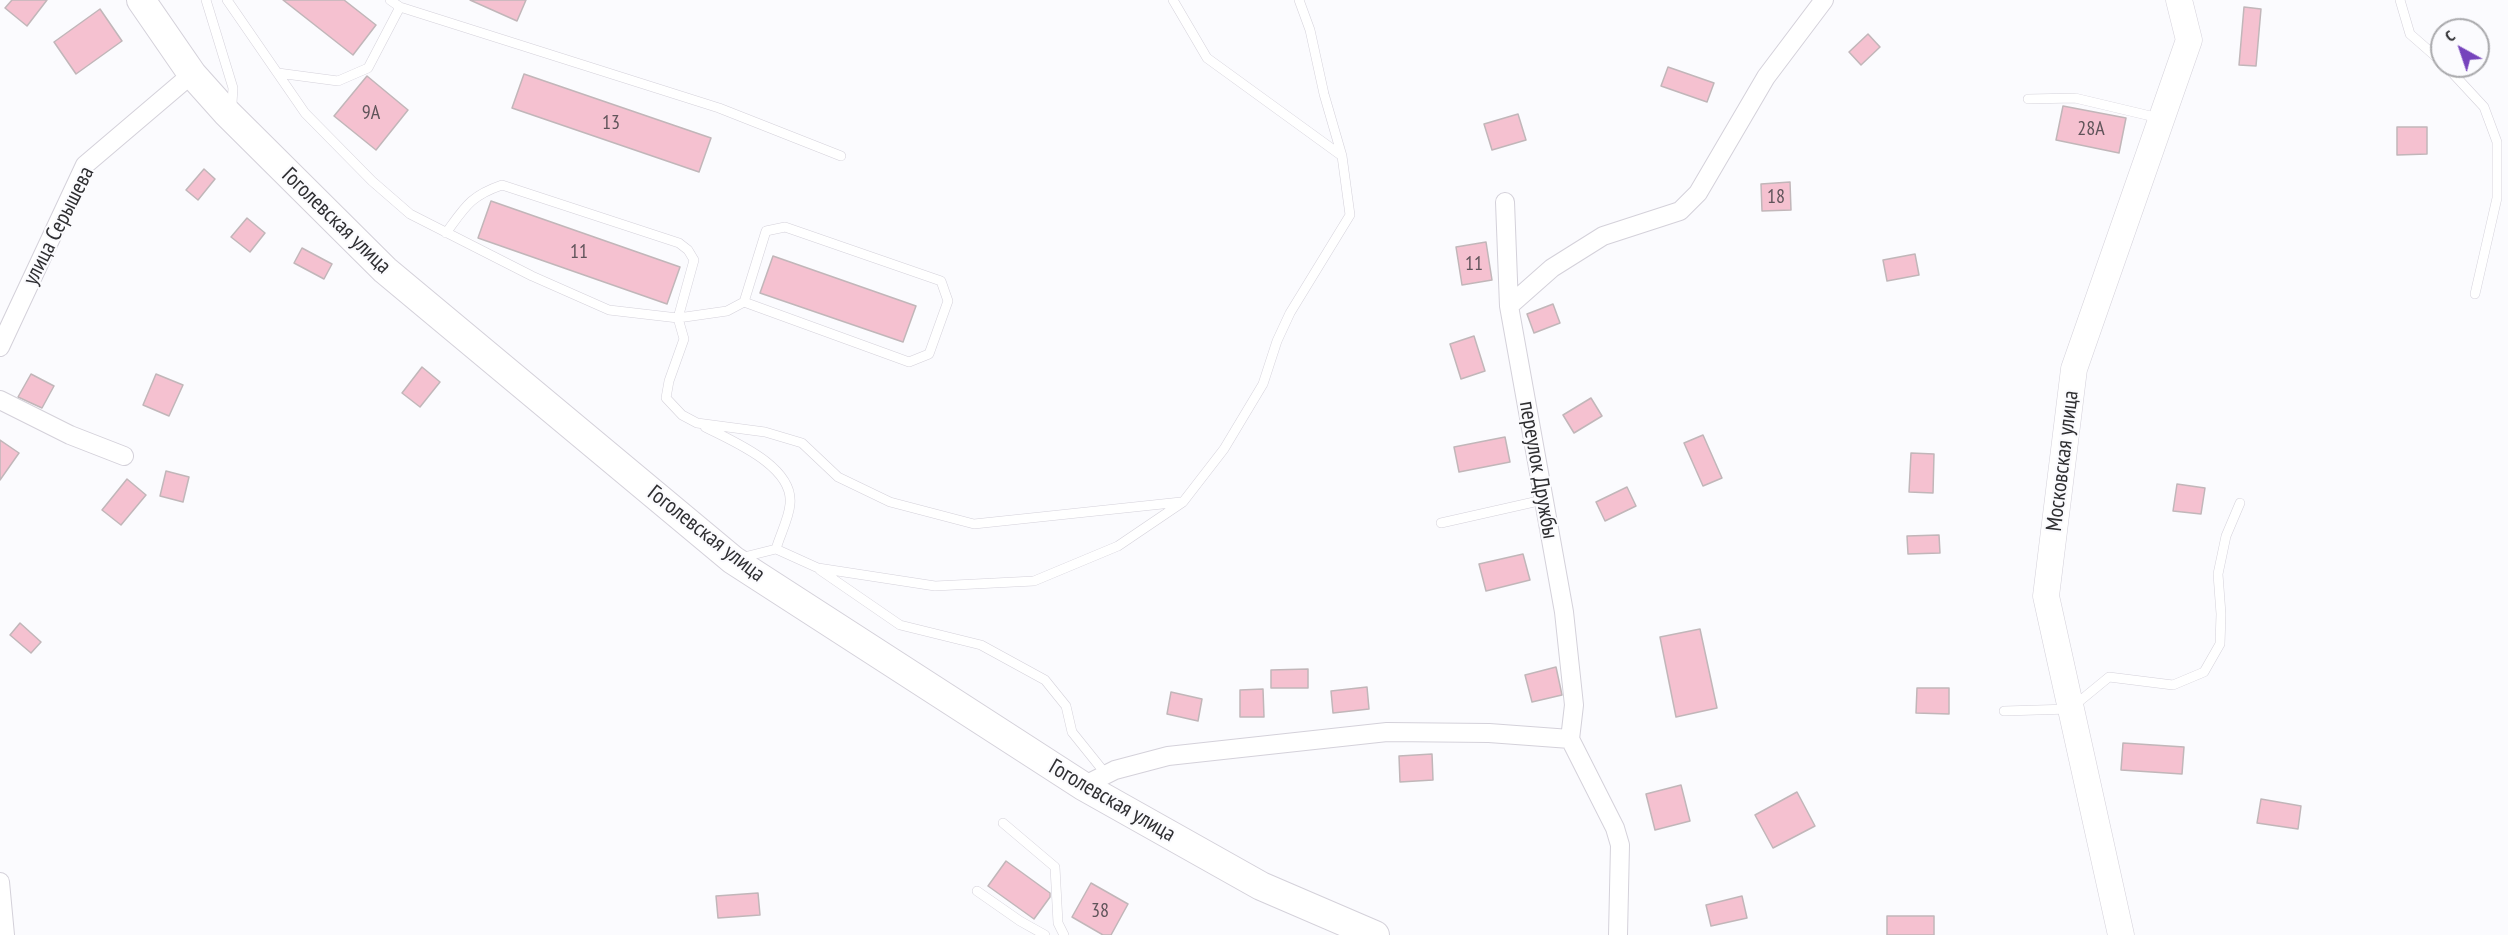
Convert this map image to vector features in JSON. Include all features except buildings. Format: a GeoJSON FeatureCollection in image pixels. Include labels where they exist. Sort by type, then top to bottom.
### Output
{"type":"FeatureCollection","features":[{"type":"Feature","properties":{"kind":"main road","name":"Гоголевская улица"},"geometry":{"type":"LineString","coordinates":[[141,0],[192,74],[226,112],[384,270],[733,560],[1094,780],[1261,886],[1373,935]]}},
{"type":"Feature","properties":{"kind":"street"},"geometry":{"type":"LineString","coordinates":[[1509,306],[1552,267],[1603,236],[1680,211],[1698,193],[1766,78],[1824,0]]}},
{"type":"Feature","properties":{"kind":"street","name":"Московская улица"},"geometry":{"type":"LineString","coordinates":[[2121,935],[2046,596],[2074,369],[2189,40],[2179,0]]}},
{"type":"Feature","properties":{"kind":"street","name":"улица Серышева"},"geometry":{"type":"LineString","coordinates":[[0,347],[85,165],[192,74]]}},
{"type":"Feature","properties":{"kind":"street","name":"переулок Дружбы"},"geometry":{"type":"LineString","coordinates":[[1505,202],[1509,306],[1565,624],[1574,705],[1570,739]]}},
{"type":"Feature","properties":{"kind":"street"},"geometry":{"type":"LineString","coordinates":[[0,400],[70,435],[124,456]]}},
{"type":"Feature","properties":{"kind":"street"},"geometry":{"type":"LineString","coordinates":[[1094,780],[1168,756],[1387,732],[1489,733],[1570,739],[1615,828],[1620,846],[1618,935]]}},
{"type":"Feature","properties":{"kind":"street"},"geometry":{"type":"LineString","coordinates":[[0,882],[5,935]]}},
{"type":"Feature","properties":{"kind":"lane"},"geometry":{"type":"LineString","coordinates":[[206,0],[233,88],[232,103],[226,112]]}},
{"type":"Feature","properties":{"kind":"lane"},"geometry":{"type":"LineString","coordinates":[[227,0],[305,113],[372,182],[410,214],[532,276],[609,310],[678,318],[727,311],[744,302],[766,231],[785,227],[941,281],[948,301],[929,354],[909,362],[744,302]]}},
{"type":"Feature","properties":{"kind":"lane"},"geometry":{"type":"LineString","coordinates":[[390,0],[400,7],[719,108],[841,156]]}},
{"type":"Feature","properties":{"kind":"lane"},"geometry":{"type":"LineString","coordinates":[[1173,0],[1207,58],[1342,156]]}},
{"type":"Feature","properties":{"kind":"lane"},"geometry":{"type":"LineString","coordinates":[[818,568],[935,586],[1034,580],[1118,546],[1183,502],[1224,449],[1263,384],[1277,340],[1290,313],[1350,215],[1342,156],[1324,94],[1310,30],[1299,0]]}},
{"type":"Feature","properties":{"kind":"lane"},"geometry":{"type":"LineString","coordinates":[[2400,0],[2410,34],[2430,52]]}},
{"type":"Feature","properties":{"kind":"lane"},"geometry":{"type":"LineString","coordinates":[[278,73],[338,81],[368,68],[400,7]]}},
{"type":"Feature","properties":{"kind":"lane"},"geometry":{"type":"LineString","coordinates":[[2457,78],[2484,107],[2497,142],[2497,198],[2475,294]]}},
{"type":"Feature","properties":{"kind":"lane"},"geometry":{"type":"LineString","coordinates":[[2028,99],[2075,98],[2162,119]]}},
{"type":"Feature","properties":{"kind":"lane"},"geometry":{"type":"LineString","coordinates":[[446,233],[468,203],[480,192],[502,185],[679,243],[688,250],[694,260],[678,318],[684,339],[669,381],[666,398],[682,415],[756,453],[786,481],[790,503],[776,549]]}},
{"type":"Feature","properties":{"kind":"lane"},"geometry":{"type":"LineString","coordinates":[[697,423],[765,432],[802,443],[838,477],[890,502],[974,524],[1183,502]]}},
{"type":"Feature","properties":{"kind":"lane"},"geometry":{"type":"LineString","coordinates":[[1441,523],[1543,500]]}},
{"type":"Feature","properties":{"kind":"lane"},"geometry":{"type":"LineString","coordinates":[[2004,711],[2070,709],[2109,677],[2173,685],[2204,672],[2220,644],[2221,614],[2218,574],[2226,536],[2240,502]]}},
{"type":"Feature","properties":{"kind":"lane"},"geometry":{"type":"LineString","coordinates":[[733,560],[776,549],[818,568],[900,625],[981,645],[1045,680],[1066,706],[1072,732],[1094,780]]}},
{"type":"Feature","properties":{"kind":"lane"},"geometry":{"type":"LineString","coordinates":[[1003,823],[1055,867],[1058,923],[1064,935]]}},
{"type":"Feature","properties":{"kind":"lane"},"geometry":{"type":"LineString","coordinates":[[977,891],[1020,921],[1045,935]]}}]}
